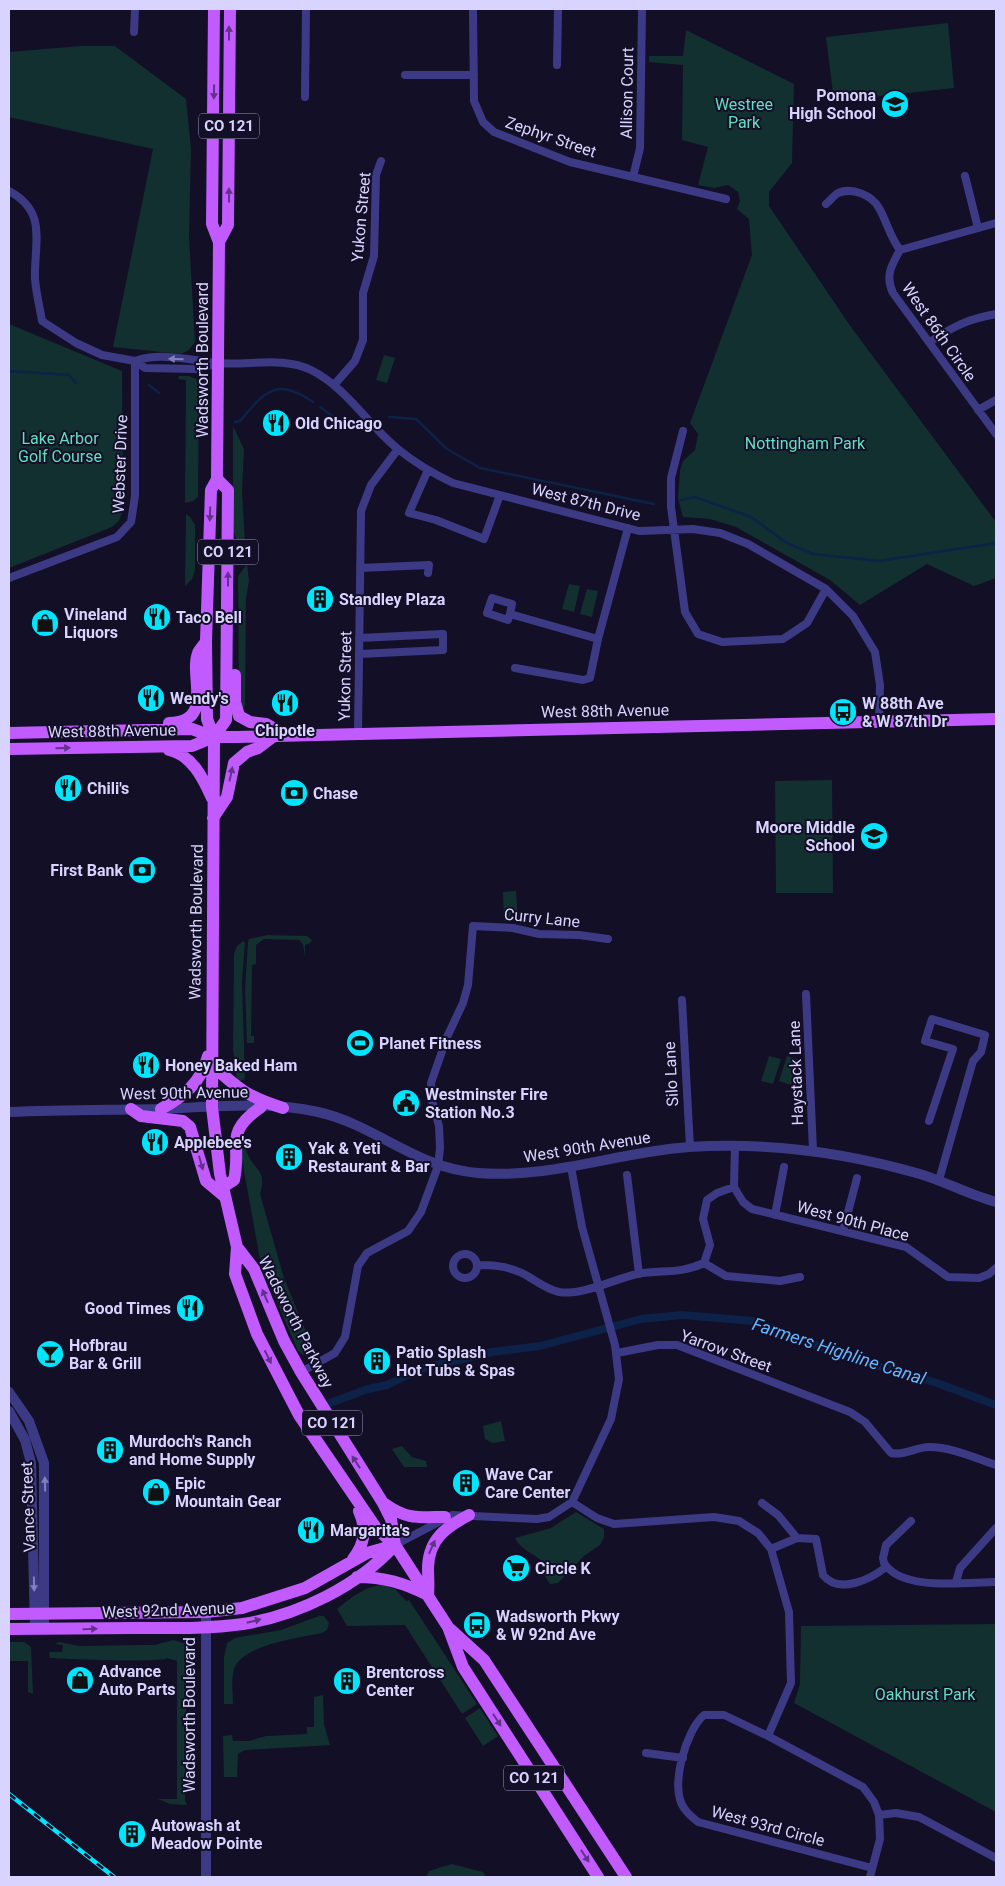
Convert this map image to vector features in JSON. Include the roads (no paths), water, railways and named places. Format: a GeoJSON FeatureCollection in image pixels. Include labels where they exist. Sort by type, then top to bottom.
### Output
{"type":"FeatureCollection","features":[{"type":"Feature","properties":{"kind":"main road","name":"Wadsworth Boulevard"},"geometry":{"type":"LineString","coordinates":[[212,1106],[214,737],[207,720],[206,641],[211,490],[217,479],[219,242],[212,224],[214,9]]}},
{"type":"Feature","properties":{"kind":"main road","name":"Wadsworth Boulevard"},"geometry":{"type":"LineString","coordinates":[[219,242],[228,225],[230,9]]}},
{"type":"Feature","properties":{"kind":"main road","name":"Wadsworth Boulevard"},"geometry":{"type":"LineString","coordinates":[[214,737],[226,720],[227,668],[228,490],[217,479]]}},
{"type":"Feature","properties":{"kind":"main road"},"geometry":{"type":"LineString","coordinates":[[148,730],[160,724],[178,723],[187,719],[196,708],[198,654],[206,641]]}},
{"type":"Feature","properties":{"kind":"main road"},"geometry":{"type":"LineString","coordinates":[[214,818],[227,797],[234,763],[247,752],[280,735],[271,726],[250,722],[239,716],[235,702],[235,676],[227,668]]}},
{"type":"Feature","properties":{"kind":"main road","name":"West 88th Avenue"},"geometry":{"type":"LineString","coordinates":[[9,749],[192,746],[214,737],[996,719]]}},
{"type":"Feature","properties":{"kind":"main road","name":"West 88th Avenue"},"geometry":{"type":"LineString","coordinates":[[9,733],[192,729],[214,737]]}},
{"type":"Feature","properties":{"kind":"main road"},"geometry":{"type":"LineString","coordinates":[[158,747],[176,751],[188,759],[204,781],[214,803]]}},
{"type":"Feature","properties":{"kind":"main road"},"geometry":{"type":"LineString","coordinates":[[161,1109],[181,1098],[193,1087],[205,1069],[211,1046]]}},
{"type":"Feature","properties":{"kind":"main road"},"geometry":{"type":"LineString","coordinates":[[212,1064],[232,1083],[255,1100],[283,1108]]}},
{"type":"Feature","properties":{"kind":"main road","name":"Wadsworth Parkway"},"geometry":{"type":"LineString","coordinates":[[212,1106],[224,1192],[237,1247],[235,1274],[256,1334],[299,1415],[350,1493],[376,1528],[395,1545],[428,1595],[448,1628],[463,1667],[598,1877]]}},
{"type":"Feature","properties":{"kind":"main road"},"geometry":{"type":"LineString","coordinates":[[131,1109],[141,1116],[183,1121],[190,1128],[206,1181],[224,1192],[234,1180],[236,1170],[236,1132],[250,1115],[261,1107]]}},
{"type":"Feature","properties":{"kind":"main road","name":"Wadsworth Parkway"},"geometry":{"type":"LineString","coordinates":[[237,1247],[254,1269],[284,1341],[301,1372],[383,1503],[391,1519],[395,1545]]}},
{"type":"Feature","properties":{"kind":"main road"},"geometry":{"type":"LineString","coordinates":[[350,1493],[362,1517],[365,1532],[361,1548],[350,1562]]}},
{"type":"Feature","properties":{"kind":"main road"},"geometry":{"type":"LineString","coordinates":[[383,1503],[400,1514],[411,1518],[445,1517]]}},
{"type":"Feature","properties":{"kind":"main road"},"geometry":{"type":"LineString","coordinates":[[357,1577],[387,1579],[406,1584],[428,1595],[429,1554],[433,1543],[455,1522],[469,1515]]}},
{"type":"Feature","properties":{"kind":"main road","name":"West 92nd Avenue"},"geometry":{"type":"LineString","coordinates":[[9,1614],[206,1612],[242,1608],[282,1598],[305,1588],[367,1552],[395,1545]]}},
{"type":"Feature","properties":{"kind":"main road","name":"West 92nd Avenue"},"geometry":{"type":"LineString","coordinates":[[9,1629],[206,1628],[245,1624],[287,1612],[324,1597],[376,1564],[395,1545]]}},
{"type":"Feature","properties":{"kind":"main road","name":"Wadsworth Parkway"},"geometry":{"type":"LineString","coordinates":[[448,1628],[484,1660],[626,1877]]}},
{"type":"Feature","properties":{"kind":"street"},"geometry":{"type":"LineString","coordinates":[[134,32],[135,9]]}},
{"type":"Feature","properties":{"kind":"street"},"geometry":{"type":"LineString","coordinates":[[305,97],[306,9]]}},
{"type":"Feature","properties":{"kind":"street","name":"Zephyr Street"},"geometry":{"type":"LineString","coordinates":[[473,9],[474,101],[477,113],[483,122],[494,132],[570,162],[726,199]]}},
{"type":"Feature","properties":{"kind":"street"},"geometry":{"type":"LineString","coordinates":[[557,65],[558,9]]}},
{"type":"Feature","properties":{"kind":"street","name":"Allison Court"},"geometry":{"type":"LineString","coordinates":[[633,177],[640,148],[642,9]]}},
{"type":"Feature","properties":{"kind":"street"},"geometry":{"type":"LineString","coordinates":[[404,75],[474,75]]}},
{"type":"Feature","properties":{"kind":"street","name":"Yukon Street"},"geometry":{"type":"LineString","coordinates":[[334,385],[355,361],[363,340],[363,293],[374,256],[376,175],[381,161]]}},
{"type":"Feature","properties":{"kind":"street"},"geometry":{"type":"LineString","coordinates":[[965,176],[978,228]]}},
{"type":"Feature","properties":{"kind":"street","name":"West 87th Drive"},"geometry":{"type":"LineString","coordinates":[[9,191],[25,200],[35,218],[35,281],[42,321],[76,343],[102,355],[135,361],[146,358],[198,359],[217,363],[282,363],[311,370],[334,385],[398,449],[428,470],[453,483],[639,531],[693,529],[720,533],[748,544],[826,589],[853,616],[876,652],[880,684],[879,722]]}},
{"type":"Feature","properties":{"kind":"street"},"geometry":{"type":"LineString","coordinates":[[826,204],[837,194],[854,191],[872,198],[879,208],[890,236],[900,250],[996,223]]}},
{"type":"Feature","properties":{"kind":"street","name":"West 86th Circle"},"geometry":{"type":"LineString","coordinates":[[900,250],[890,268],[889,285],[996,434]]}},
{"type":"Feature","properties":{"kind":"street"},"geometry":{"type":"LineString","coordinates":[[930,342],[958,324],[972,318],[996,314]]}},
{"type":"Feature","properties":{"kind":"street","name":"Webster Drive"},"geometry":{"type":"LineString","coordinates":[[9,578],[117,537],[131,522],[134,502],[135,361]]}},
{"type":"Feature","properties":{"kind":"street"},"geometry":{"type":"LineString","coordinates":[[978,410],[996,400]]}},
{"type":"Feature","properties":{"kind":"street"},"geometry":{"type":"LineString","coordinates":[[683,431],[671,478],[673,529],[685,612],[698,634],[722,642],[783,639],[807,623],[826,589]]}},
{"type":"Feature","properties":{"kind":"street","name":"Yukon Street"},"geometry":{"type":"LineString","coordinates":[[358,734],[361,511],[371,485],[398,449]]}},
{"type":"Feature","properties":{"kind":"street"},"geometry":{"type":"LineString","coordinates":[[428,470],[409,513],[464,530],[484,539],[500,495]]}},
{"type":"Feature","properties":{"kind":"street"},"geometry":{"type":"LineString","coordinates":[[515,668],[586,679],[592,675],[598,639],[628,528]]}},
{"type":"Feature","properties":{"kind":"street"},"geometry":{"type":"LineString","coordinates":[[360,568],[429,565],[428,573]]}},
{"type":"Feature","properties":{"kind":"street"},"geometry":{"type":"LineString","coordinates":[[510,614],[598,639]]}},
{"type":"Feature","properties":{"kind":"street"},"geometry":{"type":"LineString","coordinates":[[359,638],[443,634],[443,650],[359,654]]}},
{"type":"Feature","properties":{"kind":"street","name":"Curry Lane"},"geometry":{"type":"LineString","coordinates":[[438,1166],[439,1126],[432,1102],[431,1083],[447,1037],[463,1003],[468,985],[473,926],[513,928],[539,934],[579,935],[608,939]]}},
{"type":"Feature","properties":{"kind":"street","name":"Haystack Lane"},"geometry":{"type":"LineString","coordinates":[[806,994],[813,1150]]}},
{"type":"Feature","properties":{"kind":"street","name":"Silo Lane"},"geometry":{"type":"LineString","coordinates":[[682,1000],[690,1147]]}},
{"type":"Feature","properties":{"kind":"street"},"geometry":{"type":"LineString","coordinates":[[929,1121],[953,1049],[925,1041],[932,1019],[985,1035],[982,1052],[973,1061],[939,1180]]}},
{"type":"Feature","properties":{"kind":"street","name":"West 90th Avenue"},"geometry":{"type":"LineString","coordinates":[[9,1112],[212,1106],[283,1108],[336,1116],[354,1123],[402,1150],[438,1166],[458,1171],[491,1174],[531,1173],[638,1153],[690,1147],[735,1145],[813,1150],[885,1164],[939,1180],[996,1202]]}},
{"type":"Feature","properties":{"kind":"street"},"geometry":{"type":"LineString","coordinates":[[477,1265],[513,1269],[560,1292],[572,1292],[639,1274],[669,1273],[691,1269],[704,1263],[710,1244],[703,1219],[707,1200],[717,1193],[734,1187],[735,1145]]}},
{"type":"Feature","properties":{"kind":"street"},"geometry":{"type":"LineString","coordinates":[[301,1372],[335,1353],[345,1336],[358,1266],[367,1253],[408,1231],[421,1212],[438,1166]]}},
{"type":"Feature","properties":{"kind":"street"},"geometry":{"type":"LineString","coordinates":[[571,1167],[582,1227],[614,1338],[619,1379],[614,1411],[572,1502],[597,1518],[614,1524],[714,1517],[739,1521],[758,1533],[770,1550],[789,1612],[791,1683],[768,1736]]}},
{"type":"Feature","properties":{"kind":"street"},"geometry":{"type":"LineString","coordinates":[[775,1215],[784,1167]]}},
{"type":"Feature","properties":{"kind":"street"},"geometry":{"type":"LineString","coordinates":[[627,1175],[639,1274]]}},
{"type":"Feature","properties":{"kind":"street"},"geometry":{"type":"LineString","coordinates":[[843,1231],[857,1178]]}},
{"type":"Feature","properties":{"kind":"street","name":"West 90th Place"},"geometry":{"type":"LineString","coordinates":[[734,1187],[743,1202],[752,1209],[906,1247],[948,1276],[979,1278],[989,1274],[996,1268]]}},
{"type":"Feature","properties":{"kind":"street"},"geometry":{"type":"LineString","coordinates":[[704,1263],[726,1276],[780,1281],[800,1277]]}},
{"type":"Feature","properties":{"kind":"street","name":"Yarrow Street"},"geometry":{"type":"LineString","coordinates":[[617,1353],[658,1345],[677,1345],[850,1412],[865,1422],[891,1453],[900,1454],[920,1448],[941,1448],[996,1465]]}},
{"type":"Feature","properties":{"kind":"street","name":"Vance Street"},"geometry":{"type":"LineString","coordinates":[[9,1392],[29,1421],[44,1463],[39,1613]]}},
{"type":"Feature","properties":{"kind":"street","name":"Vance Street"},"geometry":{"type":"LineString","coordinates":[[9,1411],[25,1440],[32,1463],[40,1629]]}},
{"type":"Feature","properties":{"kind":"street","name":"West 92nd Avenue"},"geometry":{"type":"LineString","coordinates":[[395,1545],[452,1514],[494,1519],[537,1519],[549,1517],[572,1502]]}},
{"type":"Feature","properties":{"kind":"street"},"geometry":{"type":"LineString","coordinates":[[762,1502],[778,1515],[797,1538]]}},
{"type":"Feature","properties":{"kind":"street"},"geometry":{"type":"LineString","coordinates":[[911,1521],[886,1545],[882,1558],[886,1567],[898,1577],[911,1582],[996,1582]]}},
{"type":"Feature","properties":{"kind":"street"},"geometry":{"type":"LineString","coordinates":[[956,1582],[960,1568],[996,1528]]}},
{"type":"Feature","properties":{"kind":"street"},"geometry":{"type":"LineString","coordinates":[[770,1550],[797,1538],[816,1539],[823,1575],[832,1582],[865,1581],[886,1567]]}},
{"type":"Feature","properties":{"kind":"street","name":"Wadsworth Boulevard"},"geometry":{"type":"LineString","coordinates":[[206,1612],[206,1877]]}},
{"type":"Feature","properties":{"kind":"street","name":"West 93rd Circle"},"geometry":{"type":"LineString","coordinates":[[872,1868],[698,1822],[683,1808],[677,1783],[689,1732],[703,1712],[724,1715],[864,1787],[874,1802],[879,1815]]}},
{"type":"Feature","properties":{"kind":"street"},"geometry":{"type":"LineString","coordinates":[[646,1753],[683,1758]]}},
{"type":"Feature","properties":{"kind":"street"},"geometry":{"type":"LineString","coordinates":[[870,1877],[880,1840],[879,1815],[896,1813],[919,1817],[996,1858]]}},
{"type":"Feature","properties":{"kind":"waterway"},"geometry":{"type":"LineString","coordinates":[[9,371],[69,375],[76,383]]}},
{"type":"Feature","properties":{"kind":"waterway"},"geometry":{"type":"LineString","coordinates":[[149,385],[159,393]]}},
{"type":"Feature","properties":{"kind":"waterway"},"geometry":{"type":"LineString","coordinates":[[235,422],[240,421],[257,402],[272,391],[290,390],[301,394],[313,402]]}},
{"type":"Feature","properties":{"kind":"waterway"},"geometry":{"type":"LineString","coordinates":[[320,407],[338,420],[354,425]]}},
{"type":"Feature","properties":{"kind":"waterway"},"geometry":{"type":"LineString","coordinates":[[389,417],[416,419],[447,449],[480,468],[654,504]]}},
{"type":"Feature","properties":{"kind":"waterway"},"geometry":{"type":"LineString","coordinates":[[681,500],[695,497],[751,517],[787,543],[813,554],[879,561],[996,543]]}},
{"type":"Feature","properties":{"kind":"waterway","name":"Farmers Highline Canal"},"geometry":{"type":"LineString","coordinates":[[330,1403],[368,1389],[387,1385],[420,1369],[492,1352],[540,1346],[641,1319],[682,1315],[753,1321],[847,1357],[937,1383],[996,1405]]}},
{"type":"Feature","properties":{"kind":"railway"},"geometry":{"type":"LineString","coordinates":[[9,1794],[114,1877]]}},
{"type":"Feature","properties":{"kind":"place","name":"Pomona High School"},"geometry":{"type":"Point","coordinates":[895,104]}},
{"type":"Feature","properties":{"kind":"place","name":"Old Chicago"},"geometry":{"type":"Point","coordinates":[276,423]}},
{"type":"Feature","properties":{"kind":"place","name":"Standley Plaza"},"geometry":{"type":"Point","coordinates":[320,599]}},
{"type":"Feature","properties":{"kind":"place","name":"Taco Bell"},"geometry":{"type":"Point","coordinates":[157,617]}},
{"type":"Feature","properties":{"kind":"place","name":"Vineland Liquors"},"geometry":{"type":"Point","coordinates":[45,623]}},
{"type":"Feature","properties":{"kind":"place","name":"Wendy's"},"geometry":{"type":"Point","coordinates":[151,698]}},
{"type":"Feature","properties":{"kind":"place","name":"Chipotle"},"geometry":{"type":"Point","coordinates":[285,703]}},
{"type":"Feature","properties":{"kind":"place","name":"W 88th Ave & W 87th Dr"},"geometry":{"type":"Point","coordinates":[843,712]}},
{"type":"Feature","properties":{"kind":"place","name":"Chili's"},"geometry":{"type":"Point","coordinates":[68,788]}},
{"type":"Feature","properties":{"kind":"place","name":"Chase"},"geometry":{"type":"Point","coordinates":[294,793]}},
{"type":"Feature","properties":{"kind":"place","name":"Moore Middle School"},"geometry":{"type":"Point","coordinates":[874,836]}},
{"type":"Feature","properties":{"kind":"place","name":"First Bank"},"geometry":{"type":"Point","coordinates":[142,870]}},
{"type":"Feature","properties":{"kind":"place","name":"Planet Fitness"},"geometry":{"type":"Point","coordinates":[360,1043]}},
{"type":"Feature","properties":{"kind":"place","name":"Honey Baked Ham"},"geometry":{"type":"Point","coordinates":[146,1065]}},
{"type":"Feature","properties":{"kind":"place","name":"Westminster Fire Station No.3"},"geometry":{"type":"Point","coordinates":[406,1103]}},
{"type":"Feature","properties":{"kind":"place","name":"Applebee's"},"geometry":{"type":"Point","coordinates":[155,1142]}},
{"type":"Feature","properties":{"kind":"place","name":"Yak & Yeti Restaurant & Bar"},"geometry":{"type":"Point","coordinates":[289,1157]}},
{"type":"Feature","properties":{"kind":"place","name":"Good Times"},"geometry":{"type":"Point","coordinates":[190,1308]}},
{"type":"Feature","properties":{"kind":"place","name":"Hofbrau Bar & Grill"},"geometry":{"type":"Point","coordinates":[50,1354]}},
{"type":"Feature","properties":{"kind":"place","name":"Patio Splash Hot Tubs & Spas"},"geometry":{"type":"Point","coordinates":[377,1361]}},
{"type":"Feature","properties":{"kind":"place","name":"Murdoch's Ranch and Home Supply"},"geometry":{"type":"Point","coordinates":[110,1450]}},
{"type":"Feature","properties":{"kind":"place","name":"Wave Car Care Center"},"geometry":{"type":"Point","coordinates":[466,1483]}},
{"type":"Feature","properties":{"kind":"place","name":"Epic Mountain Gear"},"geometry":{"type":"Point","coordinates":[156,1492]}},
{"type":"Feature","properties":{"kind":"place","name":"Margarita's"},"geometry":{"type":"Point","coordinates":[311,1530]}},
{"type":"Feature","properties":{"kind":"place","name":"Circle K"},"geometry":{"type":"Point","coordinates":[516,1568]}},
{"type":"Feature","properties":{"kind":"place","name":"Wadsworth Pkwy & W 92nd Ave"},"geometry":{"type":"Point","coordinates":[477,1625]}},
{"type":"Feature","properties":{"kind":"place","name":"Advance Auto Parts"},"geometry":{"type":"Point","coordinates":[80,1680]}},
{"type":"Feature","properties":{"kind":"place","name":"Brentcross Center"},"geometry":{"type":"Point","coordinates":[347,1681]}},
{"type":"Feature","properties":{"kind":"place","name":"Autowash at Meadow Pointe"},"geometry":{"type":"Point","coordinates":[132,1834]}},
{"type":"Feature","properties":{"kind":"park label","name":"Westree Park"},"geometry":{"type":"Point","coordinates":[744,113]}},
{"type":"Feature","properties":{"kind":"park label","name":"Nottingham Park"},"geometry":{"type":"Point","coordinates":[805,443]}},
{"type":"Feature","properties":{"kind":"park label","name":"Lake Arbor Golf Course"},"geometry":{"type":"Point","coordinates":[60,447]}},
{"type":"Feature","properties":{"kind":"park label","name":"Oakhurst Park"},"geometry":{"type":"Point","coordinates":[925,1694]}}]}
